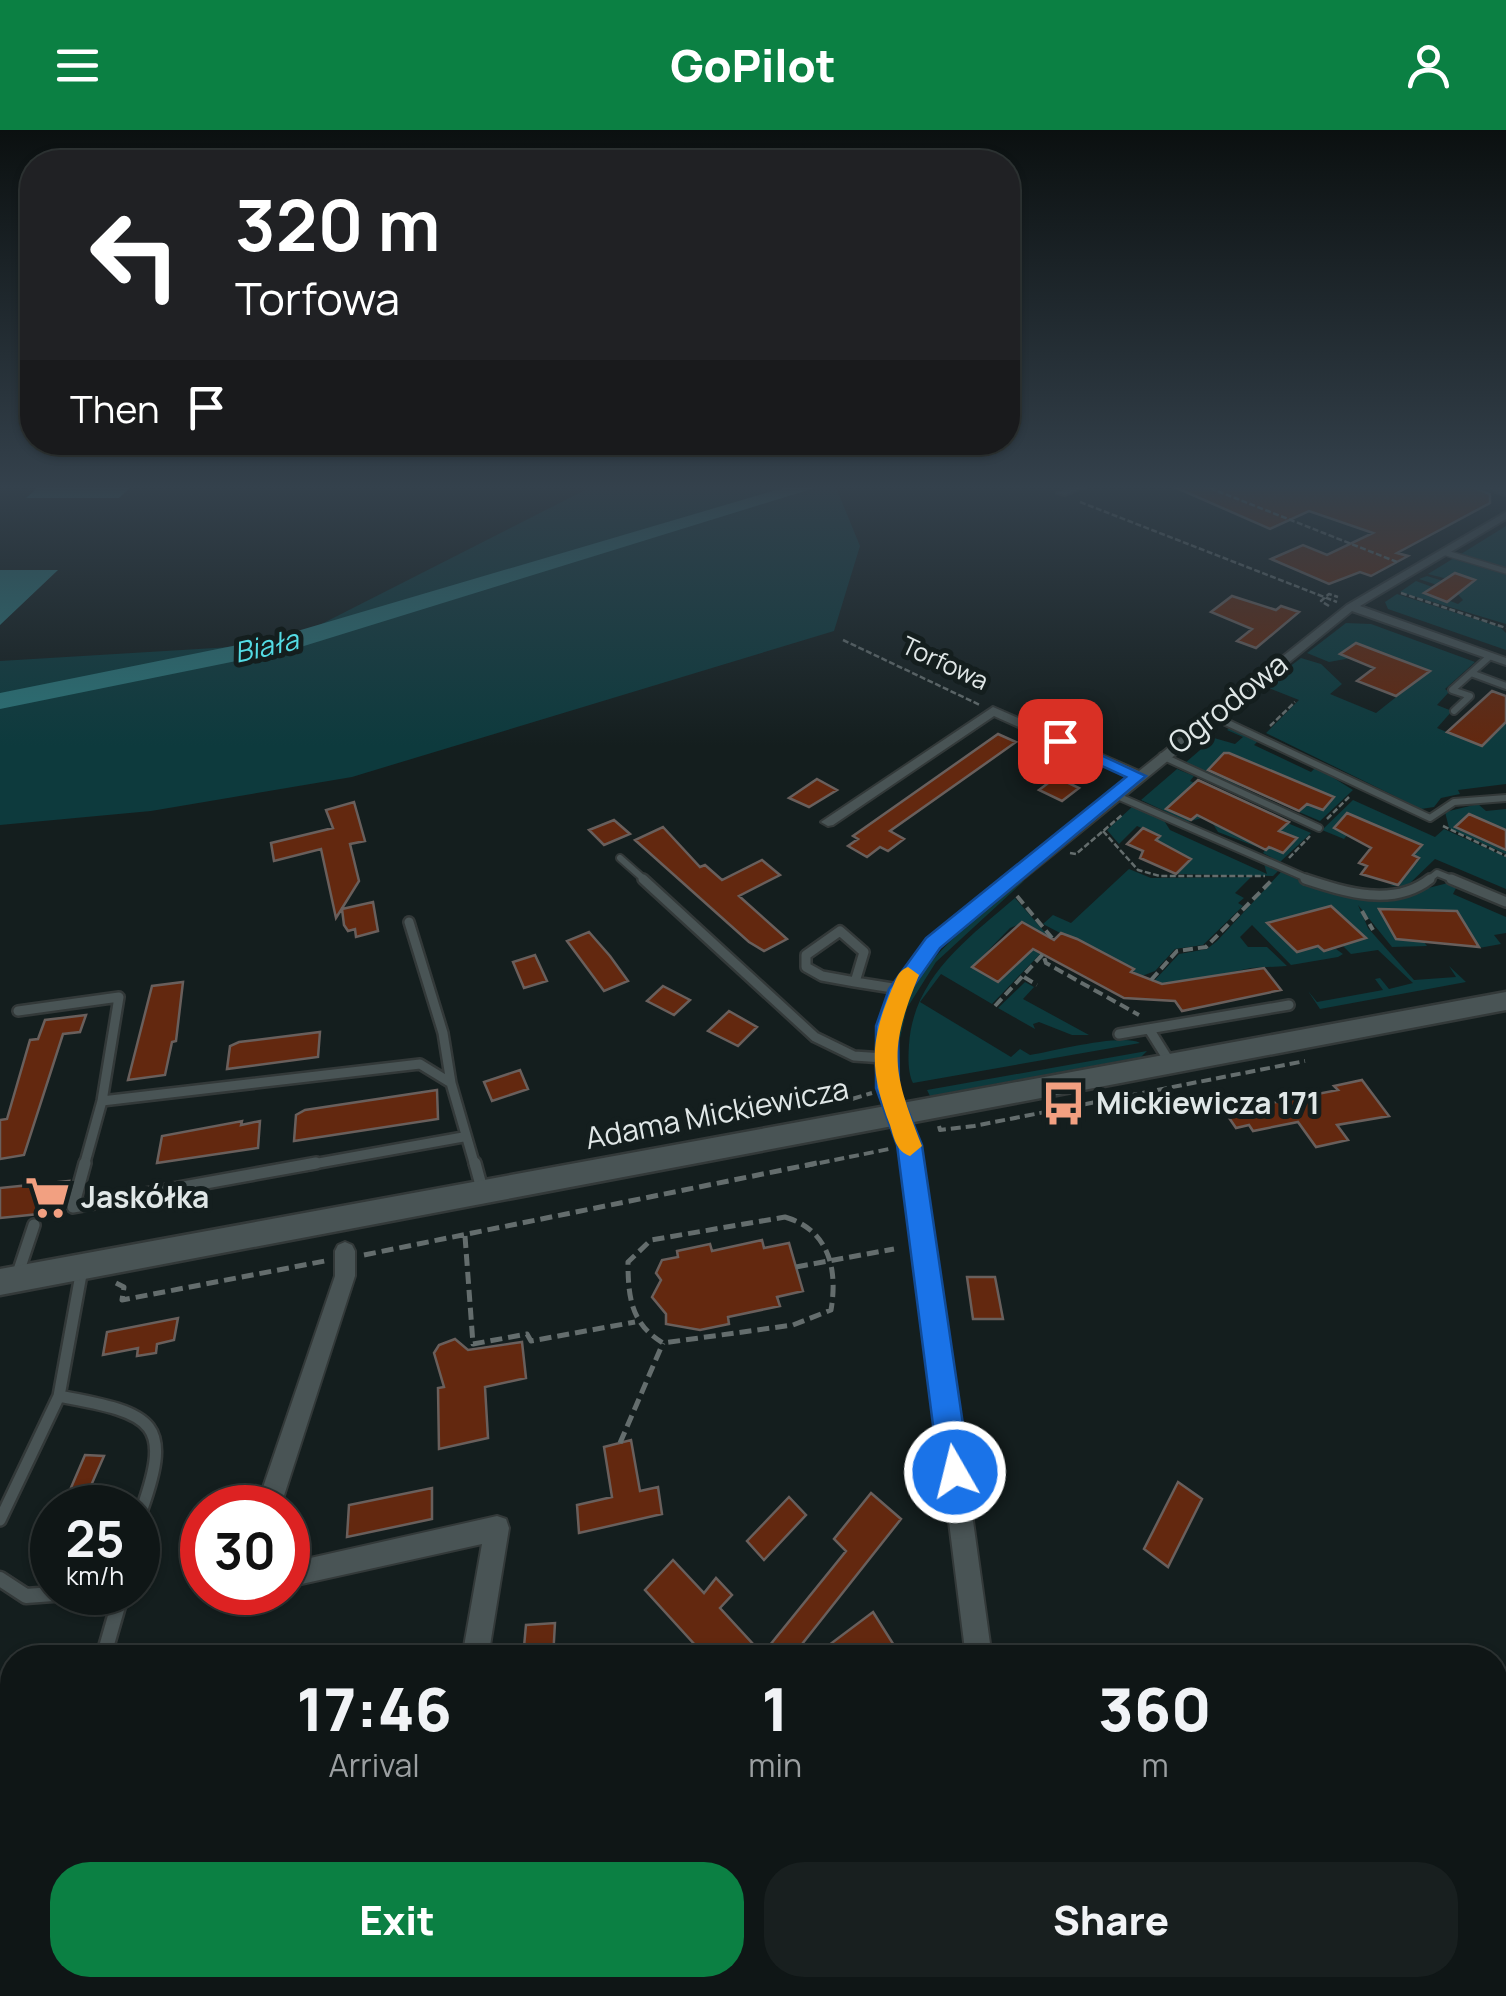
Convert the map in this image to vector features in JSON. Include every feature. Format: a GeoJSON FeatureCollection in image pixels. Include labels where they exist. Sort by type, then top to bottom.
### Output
{"type":"FeatureCollection","features":[{"type":"Feature","properties":{"kind":"main road","name":"Adama Mickiewicza"},"geometry":{"type":"LineString","coordinates":[[8,1280],[1506,1000]]}},
{"type":"Feature","properties":{"kind":"street","name":"Ogrodowa"},"geometry":{"type":"LineString","coordinates":[[977,1645],[910,1145],[888,1088],[884,1058],[887,1026],[900,989],[933,943],[1114,794],[1351,607],[1410,572]]}},
{"type":"Feature","properties":{"kind":"street"},"geometry":{"type":"LineString","coordinates":[[1351,607],[1506,662]]}},
{"type":"Feature","properties":{"kind":"street"},"geometry":{"type":"LineString","coordinates":[[828,822],[994,711]]}},
{"type":"Feature","properties":{"kind":"street","name":"Torfowa"},"geometry":{"type":"LineString","coordinates":[[994,711],[1138,776]]}},
{"type":"Feature","properties":{"kind":"street"},"geometry":{"type":"LineString","coordinates":[[276,1485],[344,1276],[345,1254]]}},
{"type":"Feature","properties":{"kind":"street"},"geometry":{"type":"LineString","coordinates":[[310,1570],[496,1528],[477,1645]]}},
{"type":"Feature","properties":{"kind":"lane"},"geometry":{"type":"LineString","coordinates":[[1454,711],[1470,696],[1452,690],[1490,656]]}},
{"type":"Feature","properties":{"kind":"lane"},"geometry":{"type":"LineString","coordinates":[[1471,673],[1506,686]]}},
{"type":"Feature","properties":{"kind":"lane"},"geometry":{"type":"LineString","coordinates":[[1213,716],[1430,818],[1454,802],[1506,798]]}},
{"type":"Feature","properties":{"kind":"lane"},"geometry":{"type":"LineString","coordinates":[[1162,756],[1319,828]]}},
{"type":"Feature","properties":{"kind":"lane"},"geometry":{"type":"LineString","coordinates":[[1114,794],[1327,886],[1374,896],[1403,894],[1437,873],[1506,902]]}},
{"type":"Feature","properties":{"kind":"lane"},"geometry":{"type":"LineString","coordinates":[[620,858],[815,1037],[854,1056],[884,1058]]}},
{"type":"Feature","properties":{"kind":"lane"},"geometry":{"type":"LineString","coordinates":[[409,922],[442,1033],[463,1137],[482,1192]]}},
{"type":"Feature","properties":{"kind":"lane"},"geometry":{"type":"LineString","coordinates":[[855,982],[864,952],[840,931],[806,955],[806,967],[813,972],[855,982],[900,989]]}},
{"type":"Feature","properties":{"kind":"lane"},"geometry":{"type":"LineString","coordinates":[[18,1011],[119,997],[102,1101],[73,1208],[463,1137]]}},
{"type":"Feature","properties":{"kind":"lane"},"geometry":{"type":"LineString","coordinates":[[1119,1034],[1289,1005]]}},
{"type":"Feature","properties":{"kind":"lane"},"geometry":{"type":"LineString","coordinates":[[1149,1029],[1171,1063]]}},
{"type":"Feature","properties":{"kind":"lane"},"geometry":{"type":"LineString","coordinates":[[102,1101],[420,1064],[451,1083]]}},
{"type":"Feature","properties":{"kind":"lane"},"geometry":{"type":"LineString","coordinates":[[8,1280],[34,1225]]}},
{"type":"Feature","properties":{"kind":"lane"},"geometry":{"type":"LineString","coordinates":[[0,1520],[59,1396],[82,1266]]}},
{"type":"Feature","properties":{"kind":"lane"},"geometry":{"type":"LineString","coordinates":[[59,1396],[140,1415],[156,1432],[162,1453],[151,1485]]}},
{"type":"Feature","properties":{"kind":"lane"},"geometry":{"type":"LineString","coordinates":[[0,1579],[10,1591],[30,1596]]}},
{"type":"Feature","properties":{"kind":"lane"},"geometry":{"type":"LineString","coordinates":[[107,1645],[115,1615]]}},
{"type":"Feature","properties":{"kind":"path"},"geometry":{"type":"LineString","coordinates":[[1262,572],[1351,607]]}},
{"type":"Feature","properties":{"kind":"path"},"geometry":{"type":"LineString","coordinates":[[1404,586],[1395,592],[1506,628]]}},
{"type":"Feature","properties":{"kind":"path","name":"Torfowa"},"geometry":{"type":"LineString","coordinates":[[843,640],[994,711]]}},
{"type":"Feature","properties":{"kind":"path"},"geometry":{"type":"LineString","coordinates":[[1064,853],[1076,854],[1132,801]]}},
{"type":"Feature","properties":{"kind":"path"},"geometry":{"type":"LineString","coordinates":[[1430,818],[1506,856]]}},
{"type":"Feature","properties":{"kind":"path"},"geometry":{"type":"LineString","coordinates":[[1103,830],[1143,872],[1160,876],[1278,876],[1206,947],[1177,951],[1151,980]]}},
{"type":"Feature","properties":{"kind":"path"},"geometry":{"type":"LineString","coordinates":[[1024,886],[1013,895],[1052,938]]}},
{"type":"Feature","properties":{"kind":"path"},"geometry":{"type":"LineString","coordinates":[[1040,923],[1044,916]]}},
{"type":"Feature","properties":{"kind":"path"},"geometry":{"type":"LineString","coordinates":[[995,1006],[1043,954],[1046,963],[1160,1027]]}},
{"type":"Feature","properties":{"kind":"path"},"geometry":{"type":"LineString","coordinates":[[1024,977],[1037,985]]}},
{"type":"Feature","properties":{"kind":"path"},"geometry":{"type":"LineString","coordinates":[[1128,1008],[1135,1000]]}},
{"type":"Feature","properties":{"kind":"path"},"geometry":{"type":"LineString","coordinates":[[121,1260],[116,1284],[124,1287],[122,1300],[345,1254],[465,1236],[876,1155],[924,1143],[926,1126],[936,1120],[940,1130],[974,1126],[1308,1060]]}},
{"type":"Feature","properties":{"kind":"path"},"geometry":{"type":"LineString","coordinates":[[785,1217],[806,1220],[825,1242],[837,1286],[832,1310],[793,1325],[663,1343],[645,1334],[636,1322],[627,1292],[628,1262],[651,1240],[785,1217]]}},
{"type":"Feature","properties":{"kind":"path"},"geometry":{"type":"LineString","coordinates":[[465,1236],[473,1344],[528,1334],[531,1340],[636,1322]]}},
{"type":"Feature","properties":{"kind":"path"},"geometry":{"type":"LineString","coordinates":[[796,1267],[894,1249]]}},
{"type":"Feature","properties":{"kind":"path"},"geometry":{"type":"LineString","coordinates":[[620,1442],[663,1343]]}},
{"type":"Feature","properties":{"kind":"shaded area"},"geometry":{"type":"Polygon","coordinates":[[[0,572],[56,572],[0,625],[0,572]]]}},
{"type":"Feature","properties":{"kind":"shaded area"},"geometry":{"type":"Polygon","coordinates":[[[424,572],[852,572],[834,631],[352,777],[151,811],[0,825],[0,661],[282,644],[424,572]]]}},
{"type":"Feature","properties":{"kind":"shaded area"},"geometry":{"type":"Polygon","coordinates":[[[1428,574],[1506,574],[1506,624],[1400,592],[1416,581],[1446,592],[1445,599],[1458,604],[1463,600],[1455,591],[1419,579],[1427,576],[1453,584],[1456,581],[1428,574]]]}},
{"type":"Feature","properties":{"kind":"shaded area"},"geometry":{"type":"Polygon","coordinates":[[[1397,594],[1500,627],[1506,633],[1506,650],[1388,609],[1385,602],[1397,594]]]}},
{"type":"Feature","properties":{"kind":"shaded area"},"geometry":{"type":"Polygon","coordinates":[[[1346,623],[1371,624],[1475,662],[1445,689],[1449,692],[1437,705],[1452,711],[1437,728],[1481,746],[1506,722],[1506,784],[1458,790],[1460,794],[1441,798],[1434,807],[1421,809],[1266,733],[1299,700],[1264,686],[1301,658],[1321,664],[1342,684],[1330,694],[1376,713],[1429,671],[1356,643],[1341,654],[1351,658],[1329,662],[1307,653],[1346,623]]]}},
{"type":"Feature","properties":{"kind":"shaded area"},"geometry":{"type":"Polygon","coordinates":[[[1231,727],[1259,740],[1254,745],[1311,772],[1316,767],[1353,790],[1320,821],[1299,812],[1302,807],[1293,809],[1268,798],[1271,795],[1264,792],[1260,795],[1246,785],[1239,786],[1185,763],[1214,738],[1235,744],[1243,737],[1227,730],[1231,727]]]}},
{"type":"Feature","properties":{"kind":"shaded area"},"geometry":{"type":"Polygon","coordinates":[[[1177,769],[1194,776],[1190,781],[1311,833],[1280,862],[1263,853],[1265,850],[1218,832],[1208,816],[1188,822],[1141,800],[1177,769]]]}},
{"type":"Feature","properties":{"kind":"shaded area"},"geometry":{"type":"Polygon","coordinates":[[[1353,800],[1435,837],[1444,829],[1506,857],[1506,889],[1435,859],[1407,886],[1390,886],[1398,884],[1409,862],[1416,864],[1420,859],[1413,855],[1421,846],[1344,816],[1334,827],[1348,834],[1344,839],[1322,830],[1353,800]]]}},
{"type":"Feature","properties":{"kind":"shaded area"},"geometry":{"type":"Polygon","coordinates":[[[1478,804],[1486,811],[1506,809],[1506,854],[1449,828],[1445,812],[1478,804]]]}},
{"type":"Feature","properties":{"kind":"shaded area"},"geometry":{"type":"Polygon","coordinates":[[[1133,806],[1163,819],[1170,830],[1267,874],[1264,864],[1278,871],[1273,876],[1176,874],[1190,859],[1153,842],[1159,836],[1137,826],[1119,844],[1107,830],[1133,806]]]}},
{"type":"Feature","properties":{"kind":"shaded area"},"geometry":{"type":"Polygon","coordinates":[[[1129,869],[1151,878],[1251,877],[1235,893],[1244,898],[1238,903],[1243,906],[1203,945],[1175,949],[1155,971],[1142,976],[1043,924],[1053,915],[1071,923],[1129,869]]]}},
{"type":"Feature","properties":{"kind":"shaded area"},"geometry":{"type":"Polygon","coordinates":[[[1281,872],[1321,890],[1377,901],[1448,883],[1457,886],[1453,894],[1506,917],[1506,933],[1494,935],[1501,944],[1479,948],[1457,911],[1380,909],[1396,939],[1423,941],[1427,946],[1392,947],[1358,905],[1368,928],[1414,980],[1456,977],[1449,966],[1466,982],[1320,1009],[1308,991],[1317,1002],[1383,990],[1375,979],[1380,978],[1389,989],[1413,983],[1378,950],[1351,954],[1342,945],[1365,937],[1331,906],[1268,924],[1297,952],[1318,946],[1324,951],[1336,949],[1343,954],[1338,957],[1291,965],[1252,925],[1240,937],[1248,947],[1267,947],[1287,966],[1251,968],[1164,986],[1154,981],[1179,954],[1207,949],[1217,941],[1281,872]]]}},
{"type":"Feature","properties":{"kind":"shaded area"},"geometry":{"type":"Polygon","coordinates":[[[1024,881],[936,962],[907,1008],[896,1055],[903,1011],[921,975],[964,929],[1024,881]]]}},
{"type":"Feature","properties":{"kind":"shaded area"},"geometry":{"type":"Polygon","coordinates":[[[1015,898],[1050,938],[1022,923],[1010,928],[972,967],[998,982],[1033,949],[1041,953],[992,1004],[941,974],[920,1002],[1011,1057],[1020,1049],[1030,1055],[1104,1041],[1140,1043],[913,1083],[909,1045],[920,1000],[961,945],[1015,898]]]}},
{"type":"Feature","properties":{"kind":"shaded area"},"geometry":{"type":"Polygon","coordinates":[[[1025,982],[1034,987],[1023,999],[1089,1035],[1072,1035],[1039,1022],[1033,1024],[1035,1029],[998,1008],[1025,982]]]}},
{"type":"Feature","properties":{"kind":"shaded area"},"geometry":{"type":"Polygon","coordinates":[[[1147,1051],[1141,1057],[930,1096],[927,1090],[1147,1051]]]}},
{"type":"Feature","properties":{"kind":"building"},"geometry":{"type":"Polygon","coordinates":[[[1301,572],[1360,572],[1329,584],[1301,572]]]}},
{"type":"Feature","properties":{"kind":"building"},"geometry":{"type":"Polygon","coordinates":[[[1455,573],[1475,580],[1447,602],[1424,593],[1455,573]]]}},
{"type":"Feature","properties":{"kind":"building"},"geometry":{"type":"Polygon","coordinates":[[[1232,596],[1276,610],[1281,606],[1299,612],[1256,648],[1237,641],[1252,629],[1211,612],[1232,596]]]}},
{"type":"Feature","properties":{"kind":"building"},"geometry":{"type":"Polygon","coordinates":[[[1356,643],[1430,671],[1396,696],[1357,681],[1374,668],[1340,654],[1356,643]]]}},
{"type":"Feature","properties":{"kind":"building"},"geometry":{"type":"Polygon","coordinates":[[[1492,691],[1506,696],[1506,722],[1482,746],[1447,732],[1492,691]]]}},
{"type":"Feature","properties":{"kind":"building"},"geometry":{"type":"Polygon","coordinates":[[[998,734],[1016,742],[890,831],[904,839],[888,851],[880,847],[867,857],[848,846],[858,839],[853,836],[998,734]]]}},
{"type":"Feature","properties":{"kind":"building"},"geometry":{"type":"Polygon","coordinates":[[[1224,753],[1334,797],[1323,810],[1307,804],[1299,811],[1208,770],[1224,753]]]}},
{"type":"Feature","properties":{"kind":"building"},"geometry":{"type":"Polygon","coordinates":[[[1056,777],[1079,788],[1062,801],[1039,790],[1056,777]]]}},
{"type":"Feature","properties":{"kind":"building"},"geometry":{"type":"Polygon","coordinates":[[[817,779],[837,790],[809,807],[789,798],[817,779]]]}},
{"type":"Feature","properties":{"kind":"building"},"geometry":{"type":"Polygon","coordinates":[[[1198,780],[1289,822],[1279,831],[1297,838],[1283,853],[1269,847],[1266,850],[1197,815],[1191,820],[1166,809],[1198,780]]]}},
{"type":"Feature","properties":{"kind":"building"},"geometry":{"type":"Polygon","coordinates":[[[354,802],[365,841],[350,844],[359,881],[336,918],[321,849],[274,861],[271,843],[333,828],[326,810],[354,802]]]}},
{"type":"Feature","properties":{"kind":"building"},"geometry":{"type":"Polygon","coordinates":[[[1347,813],[1422,845],[1413,855],[1419,858],[1398,885],[1361,874],[1367,866],[1359,863],[1371,848],[1334,828],[1347,813]]]}},
{"type":"Feature","properties":{"kind":"building"},"geometry":{"type":"Polygon","coordinates":[[[1469,814],[1506,830],[1506,850],[1455,827],[1469,814]]]}},
{"type":"Feature","properties":{"kind":"building"},"geometry":{"type":"Polygon","coordinates":[[[614,820],[630,834],[604,845],[589,830],[614,820]]]}},
{"type":"Feature","properties":{"kind":"building"},"geometry":{"type":"Polygon","coordinates":[[[663,827],[700,867],[705,865],[722,880],[762,860],[780,875],[739,896],[787,939],[764,951],[749,942],[635,840],[663,827]]]}},
{"type":"Feature","properties":{"kind":"building"},"geometry":{"type":"Polygon","coordinates":[[[1143,828],[1160,836],[1156,840],[1191,859],[1176,874],[1140,858],[1143,851],[1127,844],[1143,828]]]}},
{"type":"Feature","properties":{"kind":"building"},"geometry":{"type":"Polygon","coordinates":[[[373,902],[378,931],[356,937],[355,929],[348,931],[344,925],[342,909],[373,902]]]}},
{"type":"Feature","properties":{"kind":"building"},"geometry":{"type":"Polygon","coordinates":[[[1331,906],[1366,938],[1324,951],[1318,946],[1297,952],[1267,923],[1331,906]]]}},
{"type":"Feature","properties":{"kind":"building"},"geometry":{"type":"Polygon","coordinates":[[[1379,909],[1457,911],[1479,947],[1396,939],[1379,909]]]}},
{"type":"Feature","properties":{"kind":"building"},"geometry":{"type":"Polygon","coordinates":[[[1022,922],[1054,940],[1061,933],[1077,939],[1134,969],[1131,972],[1162,984],[1264,968],[1281,990],[1182,1011],[1175,1001],[1124,998],[1033,949],[998,982],[972,967],[1022,922]]]}},
{"type":"Feature","properties":{"kind":"building"},"geometry":{"type":"Polygon","coordinates":[[[589,932],[628,981],[604,991],[567,941],[589,932]]]}},
{"type":"Feature","properties":{"kind":"building"},"geometry":{"type":"Polygon","coordinates":[[[535,955],[547,981],[524,988],[513,962],[535,955]]]}},
{"type":"Feature","properties":{"kind":"building"},"geometry":{"type":"Polygon","coordinates":[[[183,982],[176,1041],[172,1042],[165,1075],[128,1080],[152,986],[183,982]]]}},
{"type":"Feature","properties":{"kind":"building"},"geometry":{"type":"Polygon","coordinates":[[[663,986],[690,1000],[674,1015],[647,1001],[663,986]]]}},
{"type":"Feature","properties":{"kind":"building"},"geometry":{"type":"Polygon","coordinates":[[[729,1011],[757,1027],[738,1046],[708,1031],[729,1011]]]}},
{"type":"Feature","properties":{"kind":"building"},"geometry":{"type":"Polygon","coordinates":[[[86,1015],[80,1032],[63,1034],[24,1155],[0,1159],[0,1120],[7,1119],[30,1040],[38,1039],[45,1020],[86,1015]]]}},
{"type":"Feature","properties":{"kind":"building"},"geometry":{"type":"Polygon","coordinates":[[[320,1032],[318,1057],[227,1069],[230,1046],[239,1042],[320,1032]]]}},
{"type":"Feature","properties":{"kind":"building"},"geometry":{"type":"Polygon","coordinates":[[[520,1070],[528,1089],[492,1101],[484,1082],[520,1070]]]}},
{"type":"Feature","properties":{"kind":"building"},"geometry":{"type":"Polygon","coordinates":[[[1362,1080],[1389,1116],[1337,1125],[1348,1140],[1316,1147],[1298,1122],[1253,1131],[1249,1125],[1236,1128],[1221,1106],[1252,1100],[1256,1106],[1338,1090],[1334,1086],[1362,1080]]]}},
{"type":"Feature","properties":{"kind":"building"},"geometry":{"type":"Polygon","coordinates":[[[437,1090],[438,1119],[294,1141],[296,1115],[305,1110],[437,1090]]]}},
{"type":"Feature","properties":{"kind":"building"},"geometry":{"type":"Polygon","coordinates":[[[242,1121],[241,1125],[260,1121],[258,1148],[157,1163],[162,1136],[242,1121]]]}},
{"type":"Feature","properties":{"kind":"building"},"geometry":{"type":"Polygon","coordinates":[[[69,1181],[58,1212],[0,1218],[0,1188],[69,1181]]]}},
{"type":"Feature","properties":{"kind":"building"},"geometry":{"type":"Polygon","coordinates":[[[762,1240],[764,1248],[789,1243],[803,1291],[777,1297],[780,1306],[728,1317],[729,1324],[700,1330],[666,1324],[666,1314],[652,1297],[661,1280],[656,1273],[662,1260],[678,1257],[677,1251],[710,1244],[712,1251],[762,1240]]]}},
{"type":"Feature","properties":{"kind":"building"},"geometry":{"type":"Polygon","coordinates":[[[967,1277],[995,1277],[1003,1319],[973,1319],[967,1277]]]}},
{"type":"Feature","properties":{"kind":"building"},"geometry":{"type":"Polygon","coordinates":[[[178,1318],[174,1340],[157,1344],[156,1353],[137,1356],[138,1348],[103,1355],[107,1332],[178,1318]]]}},
{"type":"Feature","properties":{"kind":"building"},"geometry":{"type":"Polygon","coordinates":[[[455,1339],[468,1350],[522,1342],[526,1378],[485,1387],[488,1438],[439,1449],[438,1388],[444,1387],[434,1353],[439,1345],[455,1339]]]}},
{"type":"Feature","properties":{"kind":"building"},"geometry":{"type":"Polygon","coordinates":[[[631,1440],[640,1491],[658,1487],[662,1514],[579,1533],[577,1505],[612,1497],[604,1447],[631,1440]]]}},
{"type":"Feature","properties":{"kind":"building"},"geometry":{"type":"Polygon","coordinates":[[[85,1455],[104,1456],[91,1485],[72,1485],[85,1455]]]}},
{"type":"Feature","properties":{"kind":"building"},"geometry":{"type":"Polygon","coordinates":[[[1178,1482],[1202,1499],[1168,1567],[1144,1549],[1178,1482]]]}},
{"type":"Feature","properties":{"kind":"building"},"geometry":{"type":"Polygon","coordinates":[[[432,1488],[432,1519],[347,1537],[349,1505],[432,1488]]]}},
{"type":"Feature","properties":{"kind":"building"},"geometry":{"type":"Polygon","coordinates":[[[871,1493],[901,1519],[801,1645],[770,1645],[846,1551],[834,1539],[871,1493]]]}},
{"type":"Feature","properties":{"kind":"building"},"geometry":{"type":"Polygon","coordinates":[[[789,1497],[806,1515],[764,1560],[747,1541],[789,1497]]]}},
{"type":"Feature","properties":{"kind":"building"},"geometry":{"type":"Polygon","coordinates":[[[673,1560],[704,1593],[716,1578],[732,1595],[720,1608],[754,1645],[695,1645],[645,1590],[673,1560]]]}},
{"type":"Feature","properties":{"kind":"building"},"geometry":{"type":"Polygon","coordinates":[[[873,1612],[894,1645],[829,1645],[873,1612]]]}},
{"type":"Feature","properties":{"kind":"building"},"geometry":{"type":"Polygon","coordinates":[[[555,1623],[554,1645],[524,1645],[526,1625],[555,1623]]]}},
{"type":"Feature","properties":{"kind":"waterway","name":"Biała"},"geometry":{"type":"LineString","coordinates":[[0,701],[282,644],[523,572]]}},
{"type":"Feature","properties":{"kind":"slow traffic"},"geometry":{"type":"LineString","coordinates":[[908,975],[887,1026],[884,1058],[888,1088],[910,1146]]}},
{"type":"Feature","properties":{"kind":"place","name":"Mickiewicza 171"},"geometry":{"type":"Point","coordinates":[1063,1104]}},
{"type":"Feature","properties":{"kind":"place","name":"Jaskółka"},"geometry":{"type":"Point","coordinates":[48,1198]}},
{"type":"Feature","properties":{"kind":"route"},"geometry":{"type":"LineString","coordinates":[[955,1472],[910,1145],[888,1088],[884,1058],[887,1026],[900,989],[933,943],[1138,776],[1060,741]]}}]}
